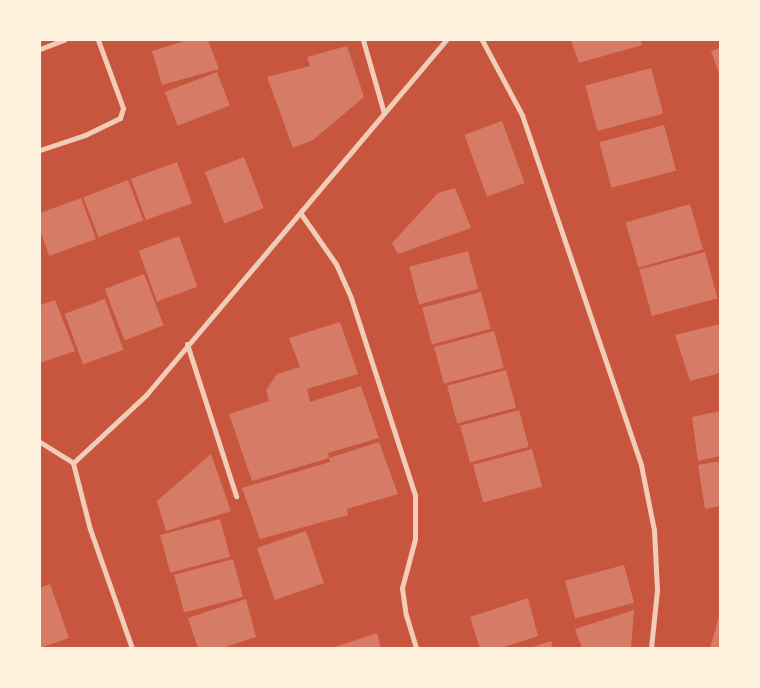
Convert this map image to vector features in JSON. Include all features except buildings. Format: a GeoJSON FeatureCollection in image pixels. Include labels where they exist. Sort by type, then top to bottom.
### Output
{"type":"FeatureCollection","features":[{"type":"Feature","properties":{"kind":"street"},"geometry":{"type":"LineString","coordinates":[[40,48],[64,40]]}},
{"type":"Feature","properties":{"kind":"street"},"geometry":{"type":"LineString","coordinates":[[40,150],[85,135],[120,118],[123,108],[98,40]]}},
{"type":"Feature","properties":{"kind":"street"},"geometry":{"type":"LineString","coordinates":[[363,40],[384,113]]}},
{"type":"Feature","properties":{"kind":"street"},"geometry":{"type":"LineString","coordinates":[[72,463],[146,395],[301,214],[446,40]]}},
{"type":"Feature","properties":{"kind":"street"},"geometry":{"type":"LineString","coordinates":[[482,40],[522,115],[641,465],[654,530],[657,590],[651,648]]}},
{"type":"Feature","properties":{"kind":"street"},"geometry":{"type":"LineString","coordinates":[[301,214],[331,256],[351,298],[415,495],[415,539],[402,588],[406,615],[416,648]]}},
{"type":"Feature","properties":{"kind":"street"},"geometry":{"type":"LineString","coordinates":[[188,344],[236,496]]}},
{"type":"Feature","properties":{"kind":"street"},"geometry":{"type":"LineString","coordinates":[[40,442],[72,463],[90,529],[132,648]]}}]}
